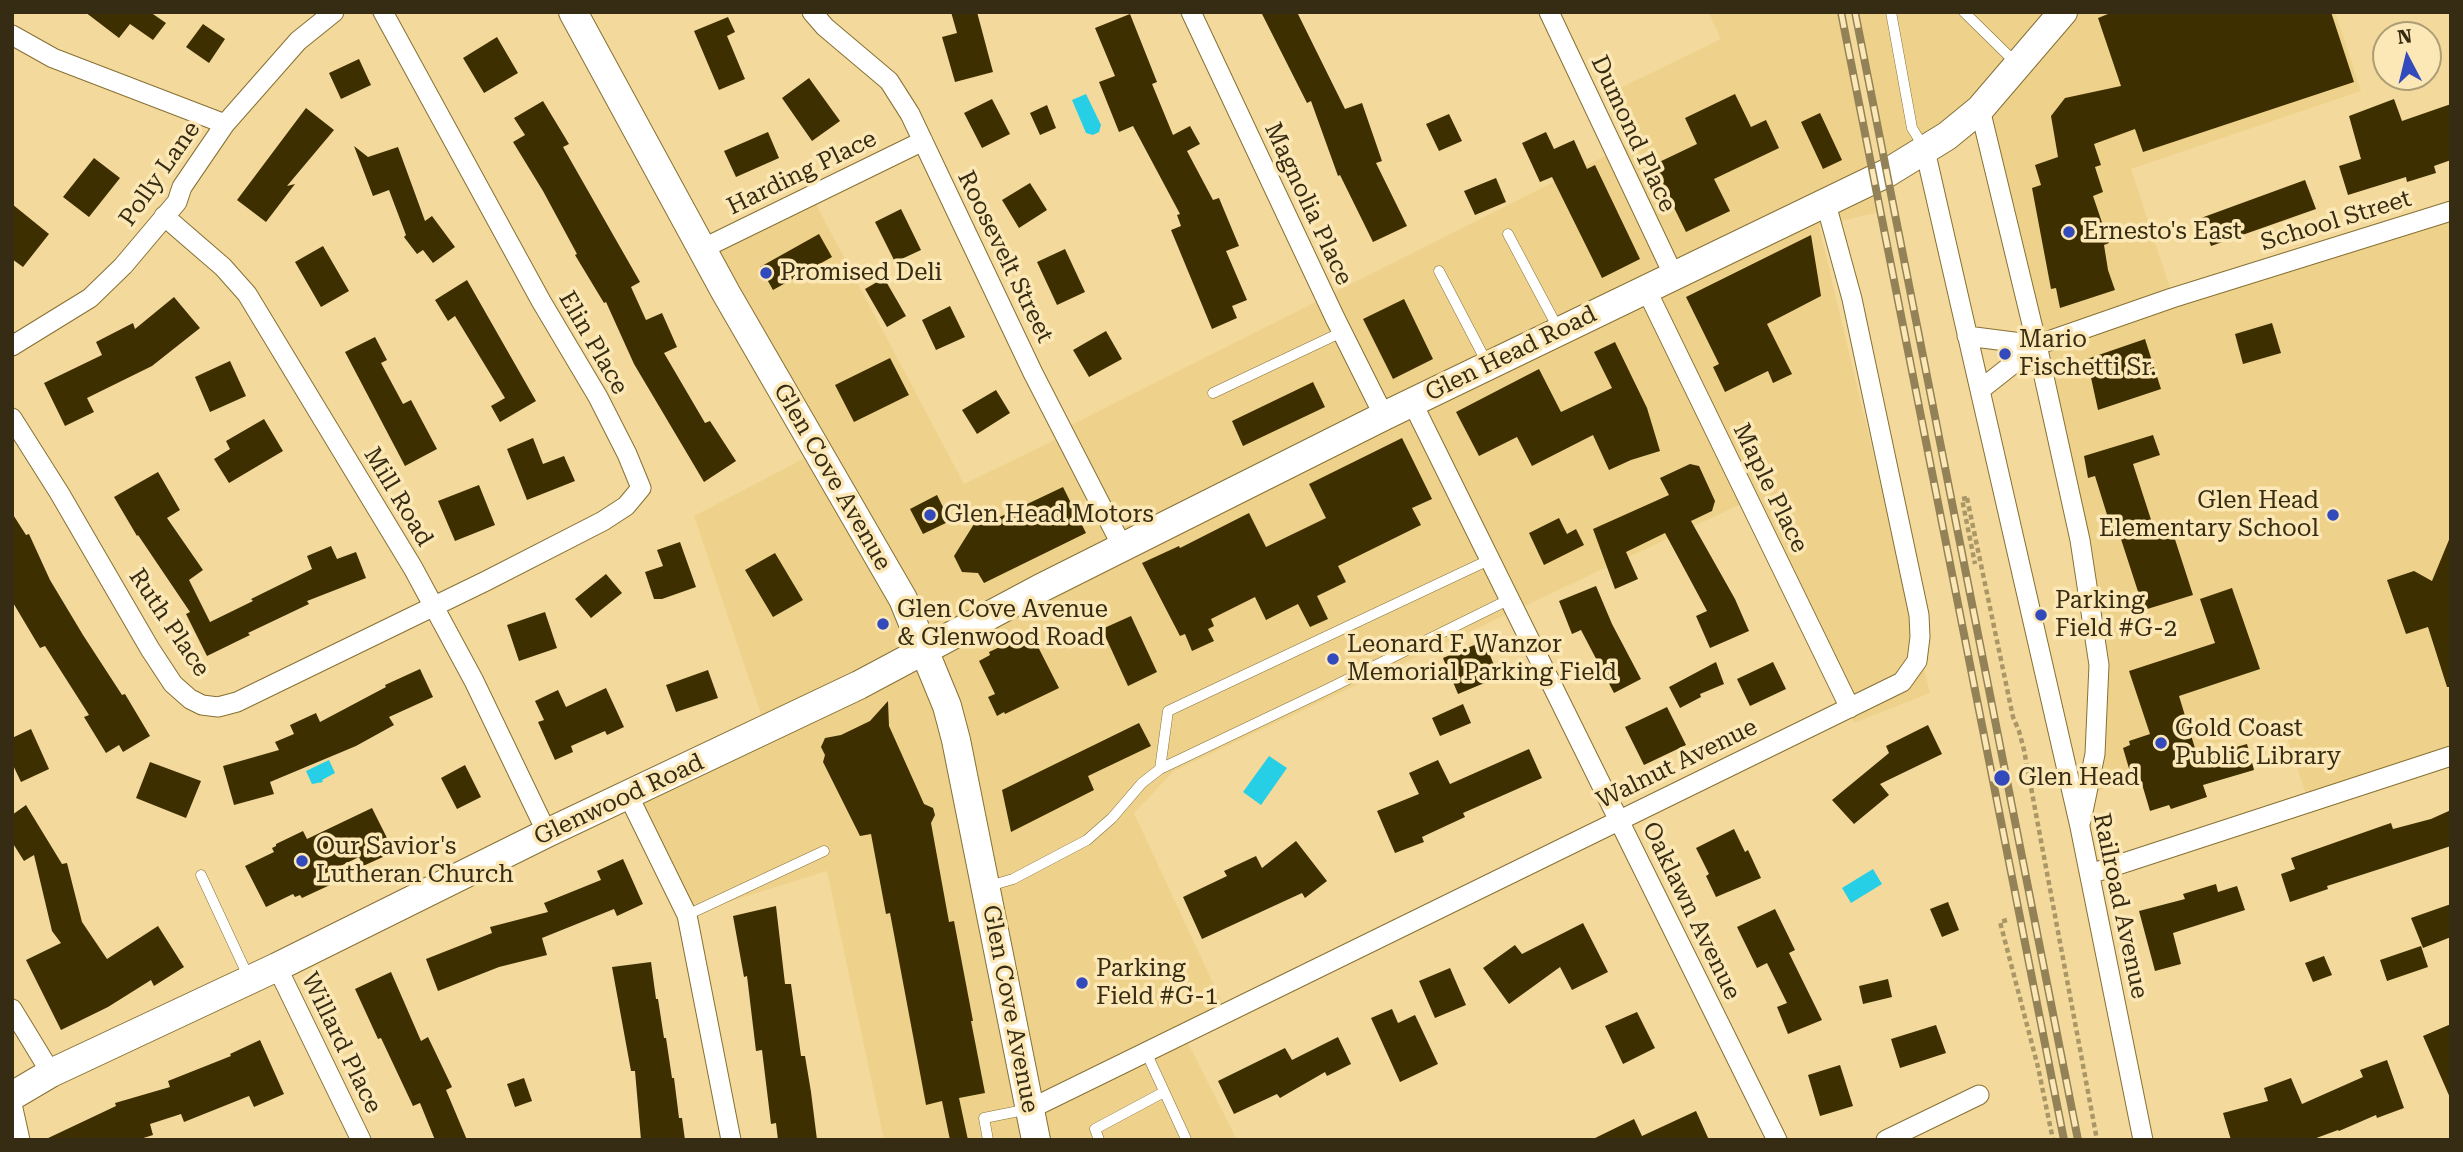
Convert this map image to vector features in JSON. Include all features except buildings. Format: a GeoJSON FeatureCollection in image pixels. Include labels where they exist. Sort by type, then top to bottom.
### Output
{"type":"FeatureCollection","features":[{"type":"Feature","properties":{"kind":"main road","name":"Glen Cove Avenue"},"geometry":{"type":"LineString","coordinates":[[573,12],[733,304],[903,599],[947,706],[957,740],[1036,1140]]}},
{"type":"Feature","properties":{"kind":"main road","name":"Glen Head Road"},"geometry":{"type":"LineString","coordinates":[[923,650],[1412,402],[1887,173],[1947,136],[1980,109],[2063,12]]}},
{"type":"Feature","properties":{"kind":"main road","name":"Glenwood Road"},"geometry":{"type":"LineString","coordinates":[[12,1097],[51,1073],[250,980],[547,833],[859,685],[923,650]]}},
{"type":"Feature","properties":{"kind":"street","name":"Polly Lane"},"geometry":{"type":"LineString","coordinates":[[12,346],[90,298],[123,266],[177,202],[182,187],[225,124],[298,41],[334,12]]}},
{"type":"Feature","properties":{"kind":"street","name":"Elin Place"},"geometry":{"type":"LineString","coordinates":[[383,12],[541,300],[598,397],[627,454],[640,488],[626,506],[603,521],[432,606]]}},
{"type":"Feature","properties":{"kind":"street","name":"Roosevelt Street"},"geometry":{"type":"LineString","coordinates":[[812,12],[825,27],[889,81],[910,114],[1027,360],[1123,548]]}},
{"type":"Feature","properties":{"kind":"street","name":"Magnolia Place"},"geometry":{"type":"LineString","coordinates":[[1191,12],[1384,416]]}},
{"type":"Feature","properties":{"kind":"street","name":"Dumond Place"},"geometry":{"type":"LineString","coordinates":[[1549,12],[1674,276]]}},
{"type":"Feature","properties":{"kind":"street"},"geometry":{"type":"LineString","coordinates":[[12,34],[53,58],[225,124]]}},
{"type":"Feature","properties":{"kind":"street"},"geometry":{"type":"LineString","coordinates":[[1980,109],[2037,345],[2080,540],[2099,665],[2095,754],[2080,827]]}},
{"type":"Feature","properties":{"kind":"street","name":"Harding Place"},"geometry":{"type":"LineString","coordinates":[[704,248],[923,141]]}},
{"type":"Feature","properties":{"kind":"street","name":"Railroad Avenue"},"geometry":{"type":"LineString","coordinates":[[1925,150],[2080,827],[2143,1140]]}},
{"type":"Feature","properties":{"kind":"street","name":"Walnut Avenue"},"geometry":{"type":"LineString","coordinates":[[1030,1109],[1902,682],[1917,660],[1919,615],[1852,299],[1826,204]]}},
{"type":"Feature","properties":{"kind":"street","name":"School Street"},"geometry":{"type":"LineString","coordinates":[[1980,390],[2037,345],[2172,298],[2451,211]]}},
{"type":"Feature","properties":{"kind":"street","name":"Mill Road"},"geometry":{"type":"LineString","coordinates":[[164,216],[223,267],[247,293],[413,568],[474,681],[547,833]]}},
{"type":"Feature","properties":{"kind":"street","name":"Maple Place"},"geometry":{"type":"LineString","coordinates":[[1646,289],[1850,708]]}},
{"type":"Feature","properties":{"kind":"street","name":"School Street"},"geometry":{"type":"LineString","coordinates":[[1967,337],[2037,345]]}},
{"type":"Feature","properties":{"kind":"street","name":"Oaklawn Avenue"},"geometry":{"type":"LineString","coordinates":[[1412,402],[1777,1140]]}},
{"type":"Feature","properties":{"kind":"street","name":"Ruth Place"},"geometry":{"type":"LineString","coordinates":[[12,418],[173,684],[190,699],[202,705],[218,707],[237,702],[432,606]]}},
{"type":"Feature","properties":{"kind":"street"},"geometry":{"type":"LineString","coordinates":[[2090,874],[2451,756]]}},
{"type":"Feature","properties":{"kind":"street"},"geometry":{"type":"LineString","coordinates":[[628,795],[687,915],[730,1140]]}},
{"type":"Feature","properties":{"kind":"street","name":"Willard Place"},"geometry":{"type":"LineString","coordinates":[[277,967],[361,1140]]}},
{"type":"Feature","properties":{"kind":"street"},"geometry":{"type":"LineString","coordinates":[[12,1009],[51,1073]]}},
{"type":"Feature","properties":{"kind":"street"},"geometry":{"type":"LineString","coordinates":[[1886,1140],[1979,1095]]}},
{"type":"Feature","properties":{"kind":"street"},"geometry":{"type":"LineString","coordinates":[[12,1104],[20,1140]]}},
{"type":"Feature","properties":{"kind":"lane"},"geometry":{"type":"LineString","coordinates":[[1891,12],[1912,128],[1925,150]]}},
{"type":"Feature","properties":{"kind":"lane"},"geometry":{"type":"LineString","coordinates":[[1964,12],[2018,64]]}},
{"type":"Feature","properties":{"kind":"lane"},"geometry":{"type":"LineString","coordinates":[[1508,234],[1559,331]]}},
{"type":"Feature","properties":{"kind":"lane"},"geometry":{"type":"LineString","coordinates":[[1439,271],[1488,365]]}},
{"type":"Feature","properties":{"kind":"lane"},"geometry":{"type":"LineString","coordinates":[[1213,393],[1342,332]]}},
{"type":"Feature","properties":{"kind":"lane"},"geometry":{"type":"LineString","coordinates":[[1160,769],[1168,711],[1491,559]]}},
{"type":"Feature","properties":{"kind":"lane"},"geometry":{"type":"LineString","coordinates":[[986,887],[1013,879],[1087,840],[1142,783],[1160,769],[1510,599]]}},
{"type":"Feature","properties":{"kind":"lane"},"geometry":{"type":"LineString","coordinates":[[687,915],[824,851]]}},
{"type":"Feature","properties":{"kind":"lane"},"geometry":{"type":"LineString","coordinates":[[201,875],[250,980]]}},
{"type":"Feature","properties":{"kind":"lane"},"geometry":{"type":"LineString","coordinates":[[1146,1052],[1186,1139]]}},
{"type":"Feature","properties":{"kind":"lane"},"geometry":{"type":"LineString","coordinates":[[1099,1140],[1096,1129],[1164,1092]]}},
{"type":"Feature","properties":{"kind":"lane"},"geometry":{"type":"LineString","coordinates":[[989,1140],[984,1118],[1030,1109]]}},
{"type":"Feature","properties":{"kind":"path"},"geometry":{"type":"LineString","coordinates":[[1975,564],[1962,499],[1967,498],[2013,717],[2024,750],[2097,1140]]}},
{"type":"Feature","properties":{"kind":"path"},"geometry":{"type":"LineString","coordinates":[[2017,751],[2024,750]]}},
{"type":"Feature","properties":{"kind":"path"},"geometry":{"type":"LineString","coordinates":[[2007,920],[2000,922],[2038,1067],[2053,1140]]}},
{"type":"Feature","properties":{"kind":"path"},"geometry":{"type":"LineString","coordinates":[[2050,924],[2057,922]]}},
{"type":"Feature","properties":{"kind":"shaded area"},"geometry":{"type":"Polygon","coordinates":[[[1708,12],[1841,12],[1880,212],[1819,226],[1930,693],[1854,723],[1754,498],[1174,771],[1134,813],[1226,1011],[1183,1033],[1237,1140],[884,1140],[827,871],[687,915],[629,795],[766,729],[694,516],[818,451],[701,248],[810,193],[964,484],[1065,435],[1063,429],[1635,141],[1612,92],[1721,39],[1708,12]]]}},
{"type":"Feature","properties":{"kind":"shaded area"},"geometry":{"type":"Polygon","coordinates":[[[1855,12],[2335,12],[2361,91],[2131,169],[2173,297],[2451,211],[2451,756],[2309,803],[2282,723],[2202,747],[2205,758],[2087,794],[2099,665],[1980,109],[1887,173],[1855,12]]]}},
{"type":"Feature","properties":{"kind":"water"},"geometry":{"type":"Polygon","coordinates":[[[1086,94],[1101,125],[1099,132],[1093,135],[1086,133],[1072,100],[1086,94]]]}},
{"type":"Feature","properties":{"kind":"water"},"geometry":{"type":"Polygon","coordinates":[[[1269,756],[1287,768],[1261,805],[1243,792],[1269,756]]]}},
{"type":"Feature","properties":{"kind":"water"},"geometry":{"type":"Polygon","coordinates":[[[329,760],[335,773],[322,780],[323,782],[312,784],[306,771],[329,760]]]}},
{"type":"Feature","properties":{"kind":"water"},"geometry":{"type":"Polygon","coordinates":[[[1873,869],[1882,884],[1851,903],[1842,888],[1873,869]]]}},
{"type":"Feature","properties":{"kind":"railway"},"geometry":{"type":"LineString","coordinates":[[1841,12],[2064,1140]]}},
{"type":"Feature","properties":{"kind":"railway"},"geometry":{"type":"LineString","coordinates":[[1855,12],[2078,1140]]}},
{"type":"Feature","properties":{"kind":"place","name":"Ernesto's East"},"geometry":{"type":"Point","coordinates":[2069,232]}},
{"type":"Feature","properties":{"kind":"place","name":"Promised Deli"},"geometry":{"type":"Point","coordinates":[766,273]}},
{"type":"Feature","properties":{"kind":"place","name":"Mario Fischetti Sr."},"geometry":{"type":"Point","coordinates":[2005,354]}},
{"type":"Feature","properties":{"kind":"place","name":"Glen Head Motors"},"geometry":{"type":"Point","coordinates":[930,515]}},
{"type":"Feature","properties":{"kind":"place","name":"Glen Head Elementary School"},"geometry":{"type":"Point","coordinates":[2333,515]}},
{"type":"Feature","properties":{"kind":"place","name":"Parking Field #G-2"},"geometry":{"type":"Point","coordinates":[2041,615]}},
{"type":"Feature","properties":{"kind":"place","name":"Glen Cove Avenue & Glenwood Road"},"geometry":{"type":"Point","coordinates":[883,624]}},
{"type":"Feature","properties":{"kind":"place","name":"Leonard F. Wanzor Memorial Parking Field"},"geometry":{"type":"Point","coordinates":[1333,659]}},
{"type":"Feature","properties":{"kind":"place","name":"Gold Coast Public Library"},"geometry":{"type":"Point","coordinates":[2161,743]}},
{"type":"Feature","properties":{"kind":"place","name":"Glen Head"},"geometry":{"type":"Point","coordinates":[2002,778]}},
{"type":"Feature","properties":{"kind":"place","name":"Our Savior's Lutheran Church"},"geometry":{"type":"Point","coordinates":[302,861]}},
{"type":"Feature","properties":{"kind":"place","name":"Parking Field #G-1"},"geometry":{"type":"Point","coordinates":[1082,983]}}]}
